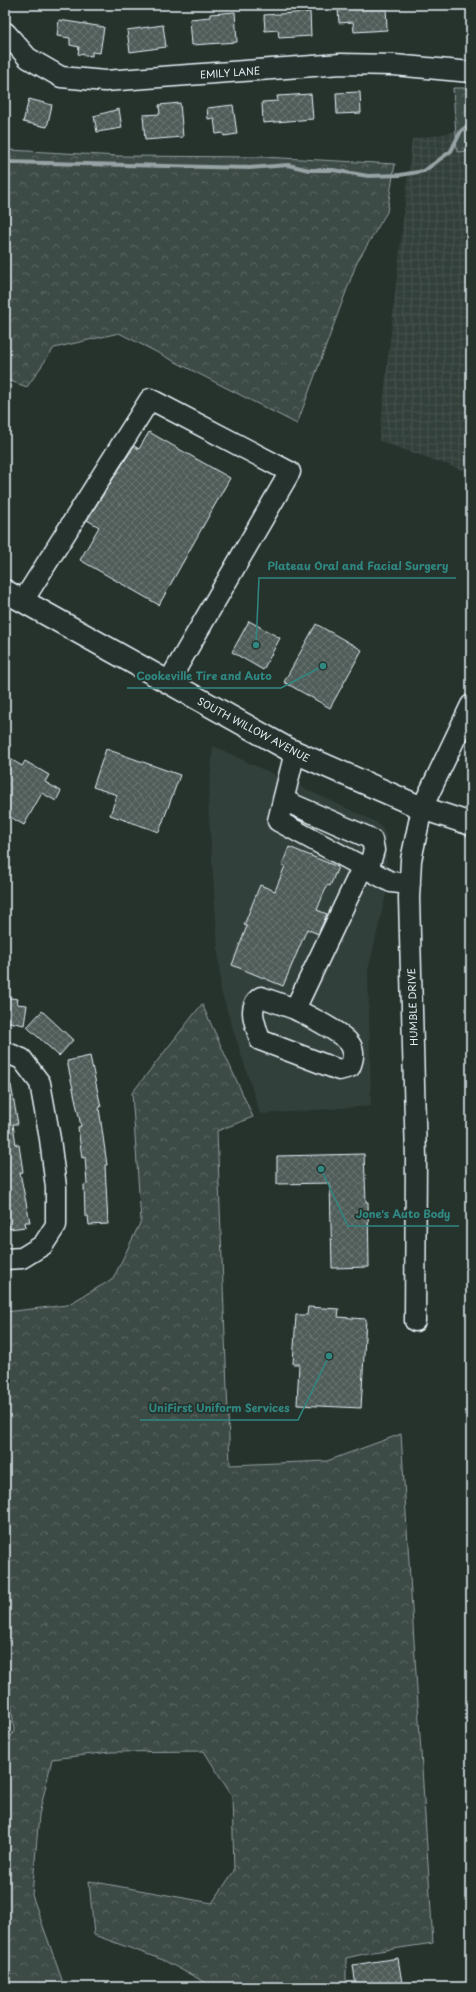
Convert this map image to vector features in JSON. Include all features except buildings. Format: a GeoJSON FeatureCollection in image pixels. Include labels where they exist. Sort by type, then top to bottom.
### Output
{"type":"FeatureCollection","features":[{"type":"Feature","properties":{"kind":"main road","name":"SOUTH WILLOW AVENUE"},"geometry":{"type":"LineString","coordinates":[[14,596],[295,752],[422,808],[471,824]]}},
{"type":"Feature","properties":{"kind":"street","name":"EMILY LANE"},"geometry":{"type":"LineString","coordinates":[[6,33],[28,58],[61,77],[105,81],[341,64],[394,65],[471,72]]}},
{"type":"Feature","properties":{"kind":"street"},"geometry":{"type":"LineString","coordinates":[[14,596],[39,572],[150,399],[290,472],[231,575],[186,649],[169,681]]}},
{"type":"Feature","properties":{"kind":"street","name":"HUMBLE DRIVE"},"geometry":{"type":"LineString","coordinates":[[415,1321],[416,1158],[410,884],[411,860],[422,808],[471,705]]}},
{"type":"Feature","properties":{"kind":"street"},"geometry":{"type":"LineString","coordinates":[[295,752],[278,821],[391,882],[410,884]]}},
{"type":"Feature","properties":{"kind":"street"},"geometry":{"type":"LineString","coordinates":[[283,800],[365,836],[372,840],[374,850],[295,1008]]}},
{"type":"Feature","properties":{"kind":"street"},"geometry":{"type":"LineString","coordinates":[[260,997],[295,1008],[337,1033],[351,1044],[354,1058],[350,1067],[339,1070],[260,1040],[252,1010],[254,1002],[260,997]]}},
{"type":"Feature","properties":{"kind":"street"},"geometry":{"type":"LineString","coordinates":[[5,1052],[22,1059],[40,1083],[51,1146],[56,1187],[56,1225],[43,1245],[22,1258],[5,1259]]}},
{"type":"Feature","properties":{"kind":"shaded area"},"geometry":{"type":"Polygon","coordinates":[[[471,129],[471,473],[379,441],[412,139],[471,129]]]}},
{"type":"Feature","properties":{"kind":"shaded area"},"geometry":{"type":"Polygon","coordinates":[[[213,746],[376,822],[382,828],[386,836],[387,890],[368,971],[371,1106],[260,1114],[221,991],[208,803],[213,746]]]}},
{"type":"Feature","properties":{"kind":"green space"},"geometry":{"type":"Polygon","coordinates":[[[453,88],[471,88],[471,151],[457,152],[453,88]]]}},
{"type":"Feature","properties":{"kind":"green space"},"geometry":{"type":"Polygon","coordinates":[[[5,147],[9,150],[119,156],[263,157],[395,164],[387,212],[357,262],[297,424],[119,333],[54,348],[27,387],[5,379],[5,147]]]}},
{"type":"Feature","properties":{"kind":"green space"},"geometry":{"type":"Polygon","coordinates":[[[202,1004],[253,1117],[217,1131],[230,1465],[327,1461],[401,1434],[433,1943],[373,1952],[346,1958],[346,1987],[214,1987],[163,1960],[94,1935],[89,1881],[212,1903],[234,1871],[232,1796],[204,1751],[110,1752],[52,1759],[39,1815],[32,1895],[62,1980],[50,1987],[5,1987],[5,1747],[14,1731],[5,1639],[5,1312],[67,1305],[113,1279],[141,1221],[132,1093],[202,1004]]]}},
{"type":"Feature","properties":{"kind":"waterway"},"geometry":{"type":"LineString","coordinates":[[5,162],[249,168],[288,165],[309,170],[333,170],[368,176],[400,175],[424,171],[451,151],[461,131],[471,123]]}},
{"type":"Feature","properties":{"kind":"place","name":"Plateau Oral and Facial Surgery"},"geometry":{"type":"Point","coordinates":[256,645]}},
{"type":"Feature","properties":{"kind":"place","name":"Cookeville Tire and Auto"},"geometry":{"type":"Point","coordinates":[323,666]}},
{"type":"Feature","properties":{"kind":"place","name":"Jone's Auto Body"},"geometry":{"type":"Point","coordinates":[321,1169]}},
{"type":"Feature","properties":{"kind":"place","name":"UniFirst Uniform Services"},"geometry":{"type":"Point","coordinates":[329,1356]}}]}
